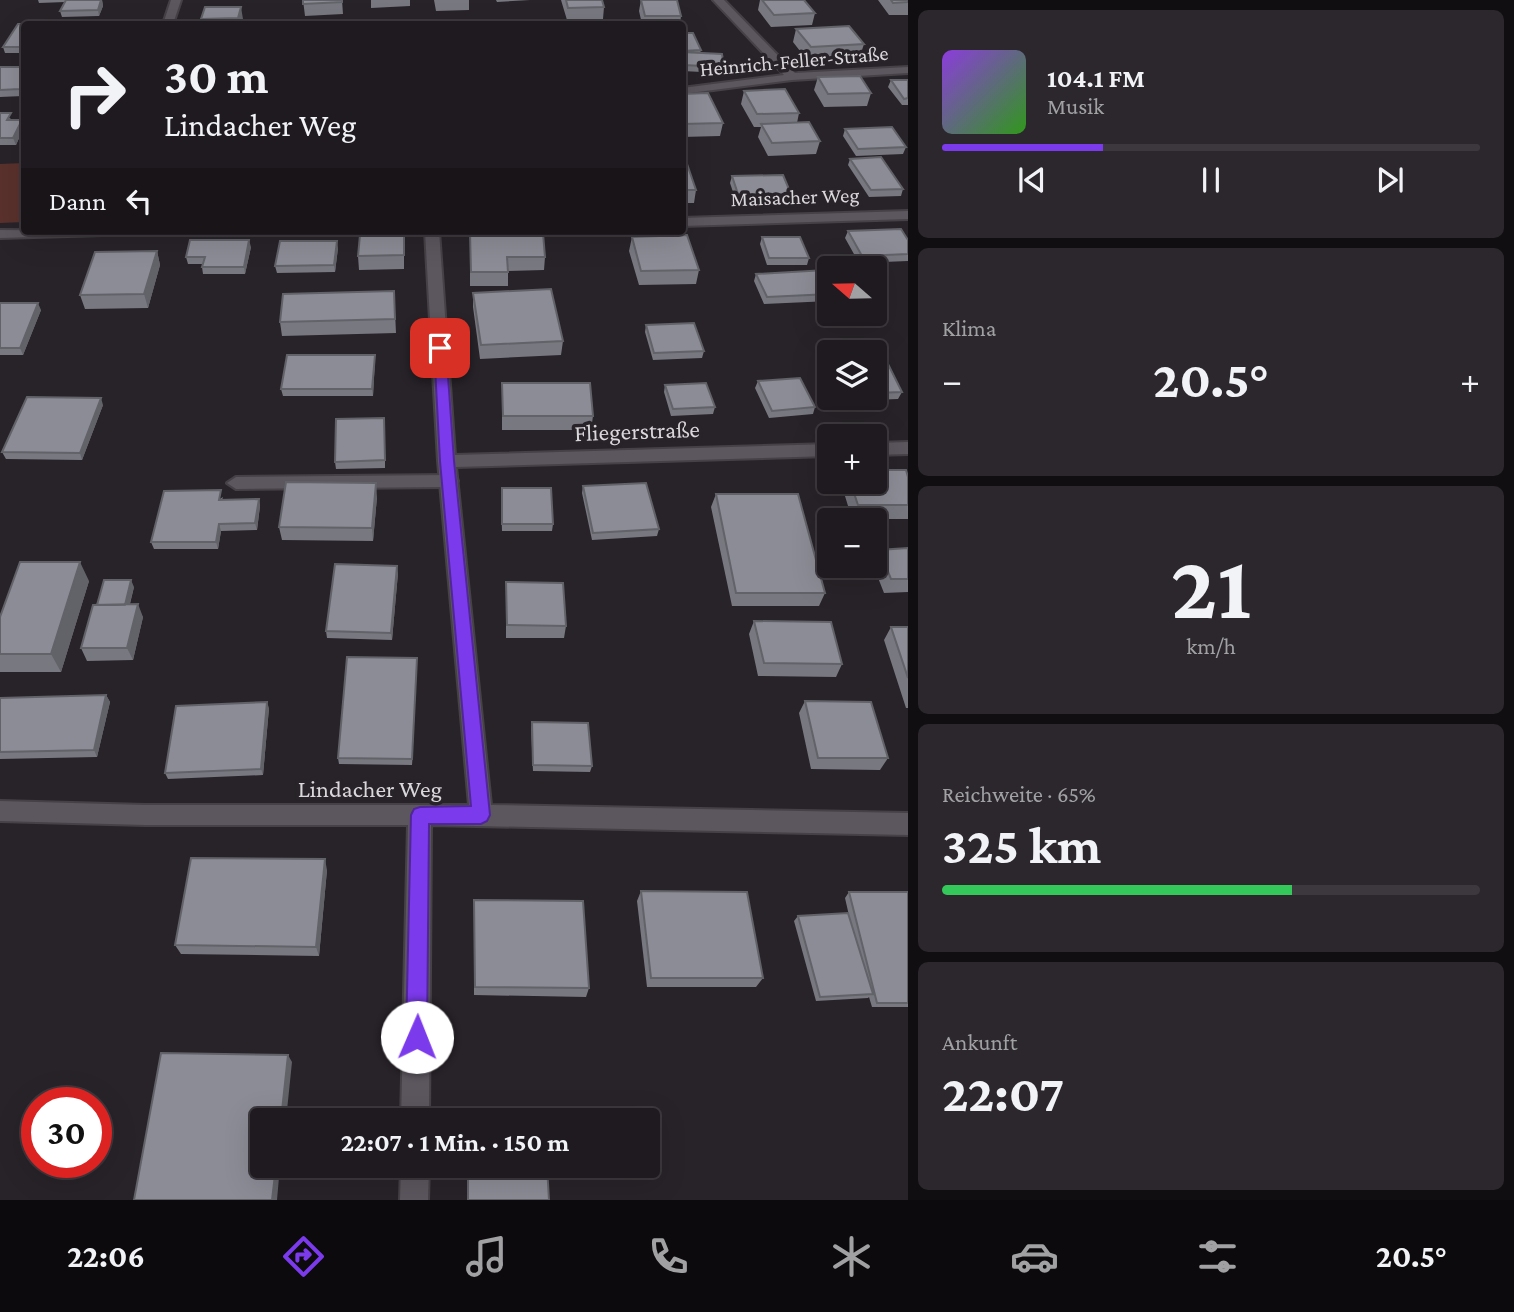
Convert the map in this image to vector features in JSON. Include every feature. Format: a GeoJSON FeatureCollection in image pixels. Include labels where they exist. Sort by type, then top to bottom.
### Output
{"type":"FeatureCollection","features":[{"type":"Feature","properties":{"kind":"street"},"geometry":{"type":"LineString","coordinates":[[169,21],[176,0]]}},
{"type":"Feature","properties":{"kind":"street"},"geometry":{"type":"LineString","coordinates":[[718,0],[792,77]]}},
{"type":"Feature","properties":{"kind":"street","name":"Heinrich-Feller-Straße"},"geometry":{"type":"LineString","coordinates":[[686,90],[792,77],[908,70]]}},
{"type":"Feature","properties":{"kind":"street","name":"Maisacher Weg"},"geometry":{"type":"LineString","coordinates":[[686,222],[908,215]]}},
{"type":"Feature","properties":{"kind":"street"},"geometry":{"type":"LineString","coordinates":[[0,234],[21,233]]}},
{"type":"Feature","properties":{"kind":"street"},"geometry":{"type":"LineString","coordinates":[[432,235],[447,461],[481,815]]}},
{"type":"Feature","properties":{"kind":"street"},"geometry":{"type":"LineString","coordinates":[[887,449],[908,448]]}},
{"type":"Feature","properties":{"kind":"street","name":"Fliegerstraße"},"geometry":{"type":"LineString","coordinates":[[447,461],[817,450]]}},
{"type":"Feature","properties":{"kind":"street"},"geometry":{"type":"LineString","coordinates":[[236,483],[449,481]]}},
{"type":"Feature","properties":{"kind":"street","name":"Lindacher Weg"},"geometry":{"type":"LineString","coordinates":[[0,811],[145,816],[481,815],[908,824]]}},
{"type":"Feature","properties":{"kind":"street"},"geometry":{"type":"LineString","coordinates":[[415,1108],[420,815]]}},
{"type":"Feature","properties":{"kind":"street"},"geometry":{"type":"LineString","coordinates":[[414,1200],[415,1178]]}},
{"type":"Feature","properties":{"kind":"shaded area"},"geometry":{"type":"Polygon","coordinates":[[[21,163],[21,222],[0,223],[0,164],[21,163]]]}},
{"type":"Feature","properties":{"kind":"building"},"geometry":{"type":"Polygon","coordinates":[[[66,0],[101,0],[98,10],[60,11],[66,0]]]}},
{"type":"Feature","properties":{"kind":"building"},"geometry":{"type":"Polygon","coordinates":[[[303,0],[342,0],[342,2],[303,4],[303,0]]]}},
{"type":"Feature","properties":{"kind":"building"},"geometry":{"type":"Polygon","coordinates":[[[566,0],[602,0],[604,7],[568,8],[566,0]]]}},
{"type":"Feature","properties":{"kind":"building"},"geometry":{"type":"Polygon","coordinates":[[[641,0],[677,0],[681,16],[645,16],[641,0]]]}},
{"type":"Feature","properties":{"kind":"building"},"geometry":{"type":"Polygon","coordinates":[[[762,0],[804,0],[815,13],[774,15],[762,0]]]}},
{"type":"Feature","properties":{"kind":"building"},"geometry":{"type":"Polygon","coordinates":[[[891,0],[908,0],[908,2],[893,3],[891,0]]]}},
{"type":"Feature","properties":{"kind":"building"},"geometry":{"type":"Polygon","coordinates":[[[205,7],[241,7],[238,18],[201,19],[205,7]]]}},
{"type":"Feature","properties":{"kind":"building"},"geometry":{"type":"Polygon","coordinates":[[[18,24],[21,24],[21,47],[3,47],[18,24]]]}},
{"type":"Feature","properties":{"kind":"building"},"geometry":{"type":"Polygon","coordinates":[[[849,26],[864,44],[811,47],[796,29],[849,26]]]}},
{"type":"Feature","properties":{"kind":"building"},"geometry":{"type":"Polygon","coordinates":[[[686,33],[693,33],[701,50],[686,51],[686,33]]]}},
{"type":"Feature","properties":{"kind":"building"},"geometry":{"type":"Polygon","coordinates":[[[686,52],[722,54],[724,67],[686,65],[686,52]]]}},
{"type":"Feature","properties":{"kind":"building"},"geometry":{"type":"Polygon","coordinates":[[[0,67],[21,67],[20,89],[0,90],[0,67]]]}},
{"type":"Feature","properties":{"kind":"building"},"geometry":{"type":"Polygon","coordinates":[[[860,76],[871,93],[828,94],[818,77],[860,76]]]}},
{"type":"Feature","properties":{"kind":"building"},"geometry":{"type":"Polygon","coordinates":[[[891,80],[908,80],[908,98],[904,99],[891,80]]]}},
{"type":"Feature","properties":{"kind":"building"},"geometry":{"type":"Polygon","coordinates":[[[785,89],[799,113],[757,114],[744,91],[785,89]]]}},
{"type":"Feature","properties":{"kind":"building"},"geometry":{"type":"Polygon","coordinates":[[[708,93],[723,123],[686,124],[686,94],[708,93]]]}},
{"type":"Feature","properties":{"kind":"building"},"geometry":{"type":"Polygon","coordinates":[[[0,113],[11,113],[7,120],[21,120],[13,138],[0,138],[0,113]]]}},
{"type":"Feature","properties":{"kind":"building"},"geometry":{"type":"Polygon","coordinates":[[[809,122],[820,141],[772,143],[761,124],[809,122]]]}},
{"type":"Feature","properties":{"kind":"building"},"geometry":{"type":"Polygon","coordinates":[[[892,127],[906,147],[858,149],[845,129],[892,127]]]}},
{"type":"Feature","properties":{"kind":"building"},"geometry":{"type":"Polygon","coordinates":[[[881,157],[903,189],[871,190],[850,159],[881,157]]]}},
{"type":"Feature","properties":{"kind":"building"},"geometry":{"type":"Polygon","coordinates":[[[686,164],[687,164],[696,190],[686,190],[686,164]]]}},
{"type":"Feature","properties":{"kind":"building"},"geometry":{"type":"Polygon","coordinates":[[[783,175],[791,194],[738,194],[732,176],[783,175]]]}},
{"type":"Feature","properties":{"kind":"building"},"geometry":{"type":"Polygon","coordinates":[[[901,229],[908,240],[908,254],[862,256],[848,231],[901,229]]]}},
{"type":"Feature","properties":{"kind":"building"},"geometry":{"type":"Polygon","coordinates":[[[360,235],[404,235],[404,255],[358,256],[360,235]]]}},
{"type":"Feature","properties":{"kind":"building"},"geometry":{"type":"Polygon","coordinates":[[[470,235],[543,235],[545,257],[507,257],[508,272],[471,272],[470,235]]]}},
{"type":"Feature","properties":{"kind":"building"},"geometry":{"type":"Polygon","coordinates":[[[687,235],[699,270],[641,271],[632,237],[687,235]]]}},
{"type":"Feature","properties":{"kind":"building"},"geometry":{"type":"Polygon","coordinates":[[[762,237],[800,237],[809,258],[769,258],[762,237]]]}},
{"type":"Feature","properties":{"kind":"building"},"geometry":{"type":"Polygon","coordinates":[[[190,240],[249,240],[244,267],[202,267],[205,257],[186,257],[190,240]]]}},
{"type":"Feature","properties":{"kind":"building"},"geometry":{"type":"Polygon","coordinates":[[[280,241],[337,241],[334,265],[275,266],[280,241]]]}},
{"type":"Feature","properties":{"kind":"building"},"geometry":{"type":"Polygon","coordinates":[[[157,251],[144,294],[80,295],[95,252],[157,251]]]}},
{"type":"Feature","properties":{"kind":"building"},"geometry":{"type":"Polygon","coordinates":[[[817,271],[817,295],[767,297],[756,274],[817,271]]]}},
{"type":"Feature","properties":{"kind":"building"},"geometry":{"type":"Polygon","coordinates":[[[551,289],[563,341],[481,345],[473,293],[551,289]]]}},
{"type":"Feature","properties":{"kind":"building"},"geometry":{"type":"Polygon","coordinates":[[[394,291],[395,319],[280,322],[283,294],[394,291]]]}},
{"type":"Feature","properties":{"kind":"building"},"geometry":{"type":"Polygon","coordinates":[[[0,303],[38,303],[20,348],[0,348],[0,303]]]}},
{"type":"Feature","properties":{"kind":"building"},"geometry":{"type":"Polygon","coordinates":[[[694,323],[704,351],[654,353],[646,325],[694,323]]]}},
{"type":"Feature","properties":{"kind":"building"},"geometry":{"type":"Polygon","coordinates":[[[287,355],[375,355],[372,389],[281,389],[287,355]]]}},
{"type":"Feature","properties":{"kind":"building"},"geometry":{"type":"Polygon","coordinates":[[[887,362],[902,392],[887,393],[887,362]]]}},
{"type":"Feature","properties":{"kind":"building"},"geometry":{"type":"Polygon","coordinates":[[[800,378],[815,407],[772,411],[758,381],[800,378]]]}},
{"type":"Feature","properties":{"kind":"building"},"geometry":{"type":"Polygon","coordinates":[[[502,383],[590,383],[593,416],[503,416],[502,383]]]}},
{"type":"Feature","properties":{"kind":"building"},"geometry":{"type":"Polygon","coordinates":[[[706,383],[715,407],[673,409],[665,385],[706,383]]]}},
{"type":"Feature","properties":{"kind":"building"},"geometry":{"type":"Polygon","coordinates":[[[27,397],[101,398],[80,453],[2,452],[27,397]]]}},
{"type":"Feature","properties":{"kind":"building"},"geometry":{"type":"Polygon","coordinates":[[[384,418],[385,460],[335,462],[336,419],[384,418]]]}},
{"type":"Feature","properties":{"kind":"building"},"geometry":{"type":"Polygon","coordinates":[[[887,470],[906,470],[908,505],[858,505],[854,494],[887,494],[887,470]]]}},
{"type":"Feature","properties":{"kind":"building"},"geometry":{"type":"Polygon","coordinates":[[[286,482],[376,483],[372,528],[279,527],[286,482]]]}},
{"type":"Feature","properties":{"kind":"building"},"geometry":{"type":"Polygon","coordinates":[[[646,483],[659,529],[593,533],[583,486],[646,483]]]}},
{"type":"Feature","properties":{"kind":"building"},"geometry":{"type":"Polygon","coordinates":[[[502,488],[551,488],[553,524],[502,524],[502,488]]]}},
{"type":"Feature","properties":{"kind":"building"},"geometry":{"type":"Polygon","coordinates":[[[221,490],[219,500],[259,499],[255,523],[219,524],[216,542],[151,542],[164,491],[221,490]]]}},
{"type":"Feature","properties":{"kind":"building"},"geometry":{"type":"Polygon","coordinates":[[[716,494],[798,494],[817,564],[817,578],[821,578],[825,593],[736,593],[716,494]]]}},
{"type":"Feature","properties":{"kind":"building"},"geometry":{"type":"Polygon","coordinates":[[[908,548],[908,579],[891,579],[887,569],[887,549],[908,548]]]}},
{"type":"Feature","properties":{"kind":"building"},"geometry":{"type":"Polygon","coordinates":[[[20,562],[80,562],[51,654],[0,654],[0,617],[20,562]]]}},
{"type":"Feature","properties":{"kind":"building"},"geometry":{"type":"Polygon","coordinates":[[[335,564],[397,566],[391,633],[326,631],[335,564]]]}},
{"type":"Feature","properties":{"kind":"building"},"geometry":{"type":"Polygon","coordinates":[[[104,580],[131,580],[125,605],[97,605],[104,580]]]}},
{"type":"Feature","properties":{"kind":"building"},"geometry":{"type":"Polygon","coordinates":[[[506,582],[563,583],[566,626],[507,625],[506,582]]]}},
{"type":"Feature","properties":{"kind":"building"},"geometry":{"type":"Polygon","coordinates":[[[138,604],[127,648],[81,648],[93,605],[138,604]]]}},
{"type":"Feature","properties":{"kind":"building"},"geometry":{"type":"Polygon","coordinates":[[[754,621],[831,622],[842,664],[764,663],[754,621]]]}},
{"type":"Feature","properties":{"kind":"building"},"geometry":{"type":"Polygon","coordinates":[[[891,627],[908,627],[908,678],[891,627]]]}},
{"type":"Feature","properties":{"kind":"building"},"geometry":{"type":"Polygon","coordinates":[[[347,657],[417,658],[412,759],[338,758],[347,657]]]}},
{"type":"Feature","properties":{"kind":"building"},"geometry":{"type":"Polygon","coordinates":[[[106,695],[94,750],[0,752],[0,698],[106,695]]]}},
{"type":"Feature","properties":{"kind":"building"},"geometry":{"type":"Polygon","coordinates":[[[805,701],[871,702],[888,758],[818,758],[805,701]]]}},
{"type":"Feature","properties":{"kind":"building"},"geometry":{"type":"Polygon","coordinates":[[[267,702],[261,769],[165,773],[176,706],[267,702]]]}},
{"type":"Feature","properties":{"kind":"building"},"geometry":{"type":"Polygon","coordinates":[[[532,722],[588,723],[592,766],[533,765],[532,722]]]}},
{"type":"Feature","properties":{"kind":"building"},"geometry":{"type":"Polygon","coordinates":[[[191,858],[325,859],[316,947],[175,945],[191,858]]]}},
{"type":"Feature","properties":{"kind":"building"},"geometry":{"type":"Polygon","coordinates":[[[641,891],[747,892],[763,978],[651,978],[641,891]]]}},
{"type":"Feature","properties":{"kind":"building"},"geometry":{"type":"Polygon","coordinates":[[[849,892],[908,892],[908,1003],[877,1003],[849,892]]]}},
{"type":"Feature","properties":{"kind":"building"},"geometry":{"type":"Polygon","coordinates":[[[474,900],[583,901],[589,988],[475,987],[474,900]]]}},
{"type":"Feature","properties":{"kind":"building"},"geometry":{"type":"Polygon","coordinates":[[[848,913],[873,994],[820,997],[798,916],[848,913]]]}},
{"type":"Feature","properties":{"kind":"building"},"geometry":{"type":"Polygon","coordinates":[[[161,1053],[288,1055],[282,1108],[250,1108],[250,1178],[275,1178],[272,1200],[134,1200],[161,1053]]]}},
{"type":"Feature","properties":{"kind":"building"},"geometry":{"type":"Polygon","coordinates":[[[468,1178],[548,1178],[549,1200],[468,1200],[468,1178]]]}},
{"type":"Feature","properties":{"kind":"route"},"geometry":{"type":"LineString","coordinates":[[417,1037],[420,815],[481,815],[447,461],[440,348]]}}]}
